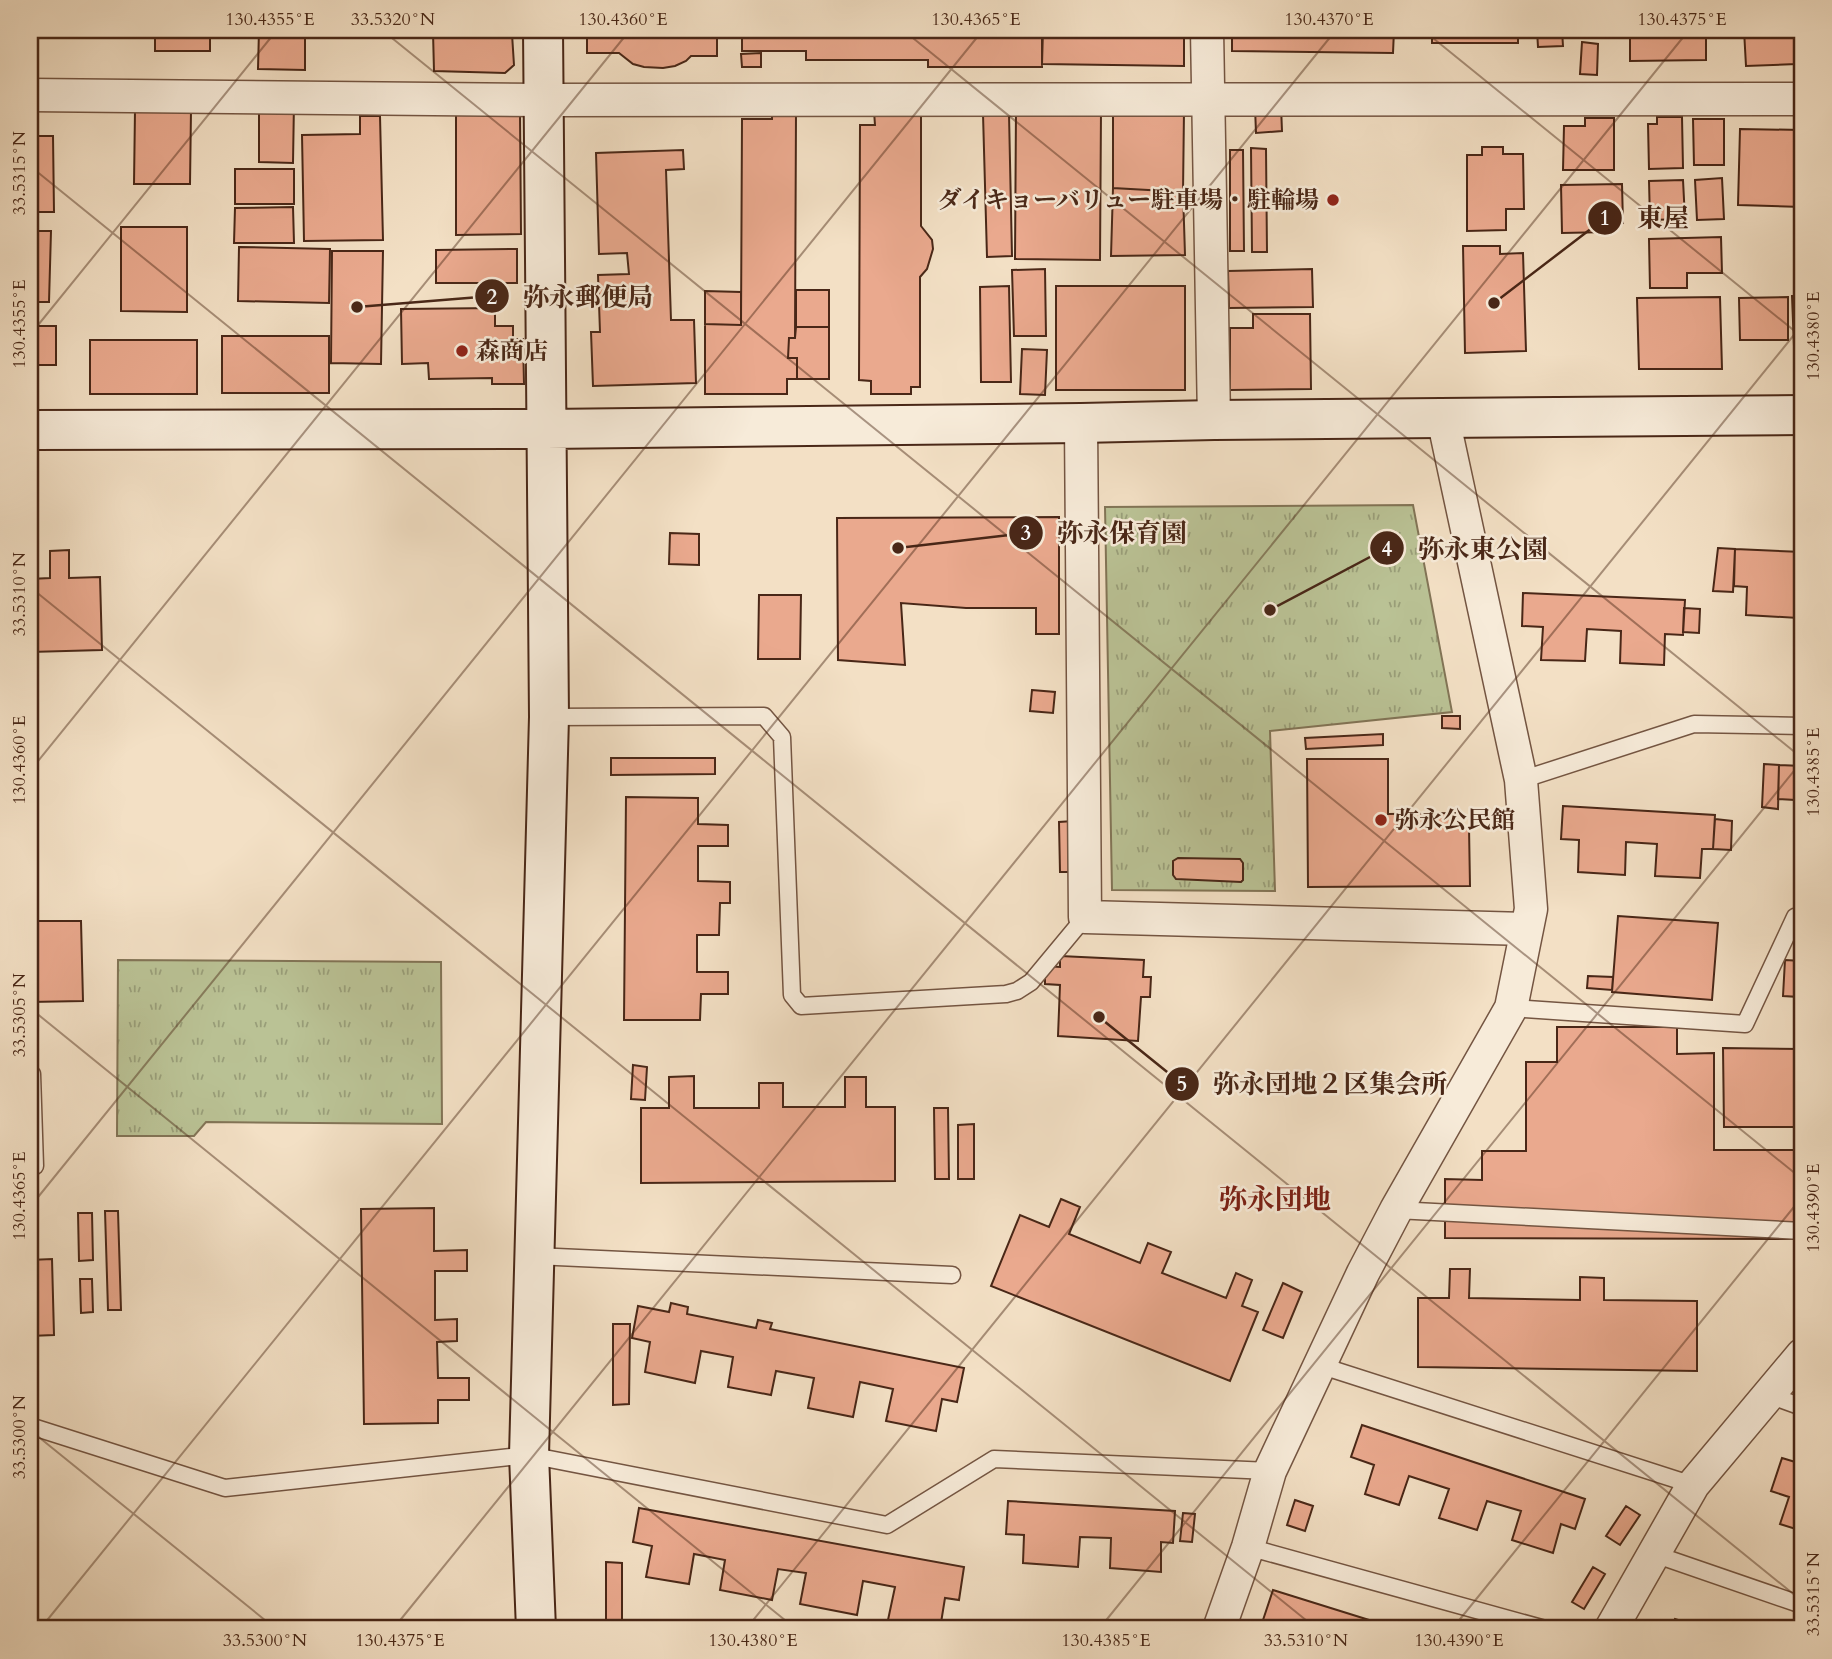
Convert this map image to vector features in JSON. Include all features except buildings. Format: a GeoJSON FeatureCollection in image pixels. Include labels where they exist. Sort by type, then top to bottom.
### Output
{"type":"FeatureCollection","features":[{"type":"Feature","properties":{"kind":"street"},"geometry":{"type":"LineString","coordinates":[[536,1629],[529,1455],[549,717],[543,30]]}},
{"type":"Feature","properties":{"kind":"street"},"geometry":{"type":"LineString","coordinates":[[1206,30],[1214,420]]}},
{"type":"Feature","properties":{"kind":"street"},"geometry":{"type":"LineString","coordinates":[[30,95],[543,100],[1802,99]]}},
{"type":"Feature","properties":{"kind":"street"},"geometry":{"type":"LineString","coordinates":[[30,430],[547,429],[1802,415]]}},
{"type":"Feature","properties":{"kind":"street"},"geometry":{"type":"LineString","coordinates":[[1219,1629],[1248,1546],[1269,1471],[1363,1273],[1511,1008],[1531,909],[1521,780],[1443,418]]}},
{"type":"Feature","properties":{"kind":"street"},"geometry":{"type":"LineString","coordinates":[[1082,423],[1084,917],[1527,929]]}},
{"type":"Feature","properties":{"kind":"street"},"geometry":{"type":"LineString","coordinates":[[1611,1629],[1693,1485],[1802,1355]]}},
{"type":"Feature","properties":{"kind":"lane"},"geometry":{"type":"LineString","coordinates":[[549,717],[764,716],[773,726],[782,737],[792,995],[801,1006],[1006,994],[1017,991],[1031,982],[1084,917]]}},
{"type":"Feature","properties":{"kind":"lane"},"geometry":{"type":"LineString","coordinates":[[1521,780],[1694,724],[1802,726]]}},
{"type":"Feature","properties":{"kind":"lane"},"geometry":{"type":"LineString","coordinates":[[1511,1008],[1745,1024],[1795,917],[1802,918]]}},
{"type":"Feature","properties":{"kind":"lane"},"geometry":{"type":"LineString","coordinates":[[30,1074],[36,1166]]}},
{"type":"Feature","properties":{"kind":"lane"},"geometry":{"type":"LineString","coordinates":[[1396,1210],[1802,1231]]}},
{"type":"Feature","properties":{"kind":"lane"},"geometry":{"type":"LineString","coordinates":[[535,1256],[952,1275]]}},
{"type":"Feature","properties":{"kind":"lane"},"geometry":{"type":"LineString","coordinates":[[1320,1365],[1693,1485]]}},
{"type":"Feature","properties":{"kind":"lane"},"geometry":{"type":"LineString","coordinates":[[1769,1395],[1802,1407]]}},
{"type":"Feature","properties":{"kind":"lane"},"geometry":{"type":"LineString","coordinates":[[30,1426],[225,1488],[529,1455],[887,1525],[994,1459],[1269,1471]]}},
{"type":"Feature","properties":{"kind":"lane"},"geometry":{"type":"LineString","coordinates":[[1248,1546],[1545,1629]]}},
{"type":"Feature","properties":{"kind":"lane"},"geometry":{"type":"LineString","coordinates":[[1654,1554],[1802,1605]]}},
{"type":"Feature","properties":{"kind":"green space"},"geometry":{"type":"Polygon","coordinates":[[[1413,505],[1452,712],[1270,731],[1275,891],[1112,890],[1105,507],[1413,505]]]}},
{"type":"Feature","properties":{"kind":"green space"},"geometry":{"type":"Polygon","coordinates":[[[118,960],[441,962],[442,1124],[206,1122],[194,1136],[117,1136],[118,960]]]}},
{"type":"Feature","properties":{"kind":"place","name":"ダイキョーバリュー駐車場・駐輪場"},"geometry":{"type":"Point","coordinates":[1333,200]}},
{"type":"Feature","properties":{"kind":"place","name":"東屋"},"geometry":{"type":"Point","coordinates":[1494,303]}},
{"type":"Feature","properties":{"kind":"place","name":"弥永郵便局"},"geometry":{"type":"Point","coordinates":[357,307]}},
{"type":"Feature","properties":{"kind":"place","name":"森商店"},"geometry":{"type":"Point","coordinates":[462,351]}},
{"type":"Feature","properties":{"kind":"place","name":"弥永保育園"},"geometry":{"type":"Point","coordinates":[898,548]}},
{"type":"Feature","properties":{"kind":"place","name":"弥永東公園"},"geometry":{"type":"Point","coordinates":[1270,610]}},
{"type":"Feature","properties":{"kind":"place","name":"弥永公民館"},"geometry":{"type":"Point","coordinates":[1381,820]}},
{"type":"Feature","properties":{"kind":"place","name":"弥永団地２区集会所"},"geometry":{"type":"Point","coordinates":[1099,1017]}},
{"type":"Feature","properties":{"kind":"district","name":"弥永団地"},"geometry":{"type":"Point","coordinates":[1275,1199]}}]}
